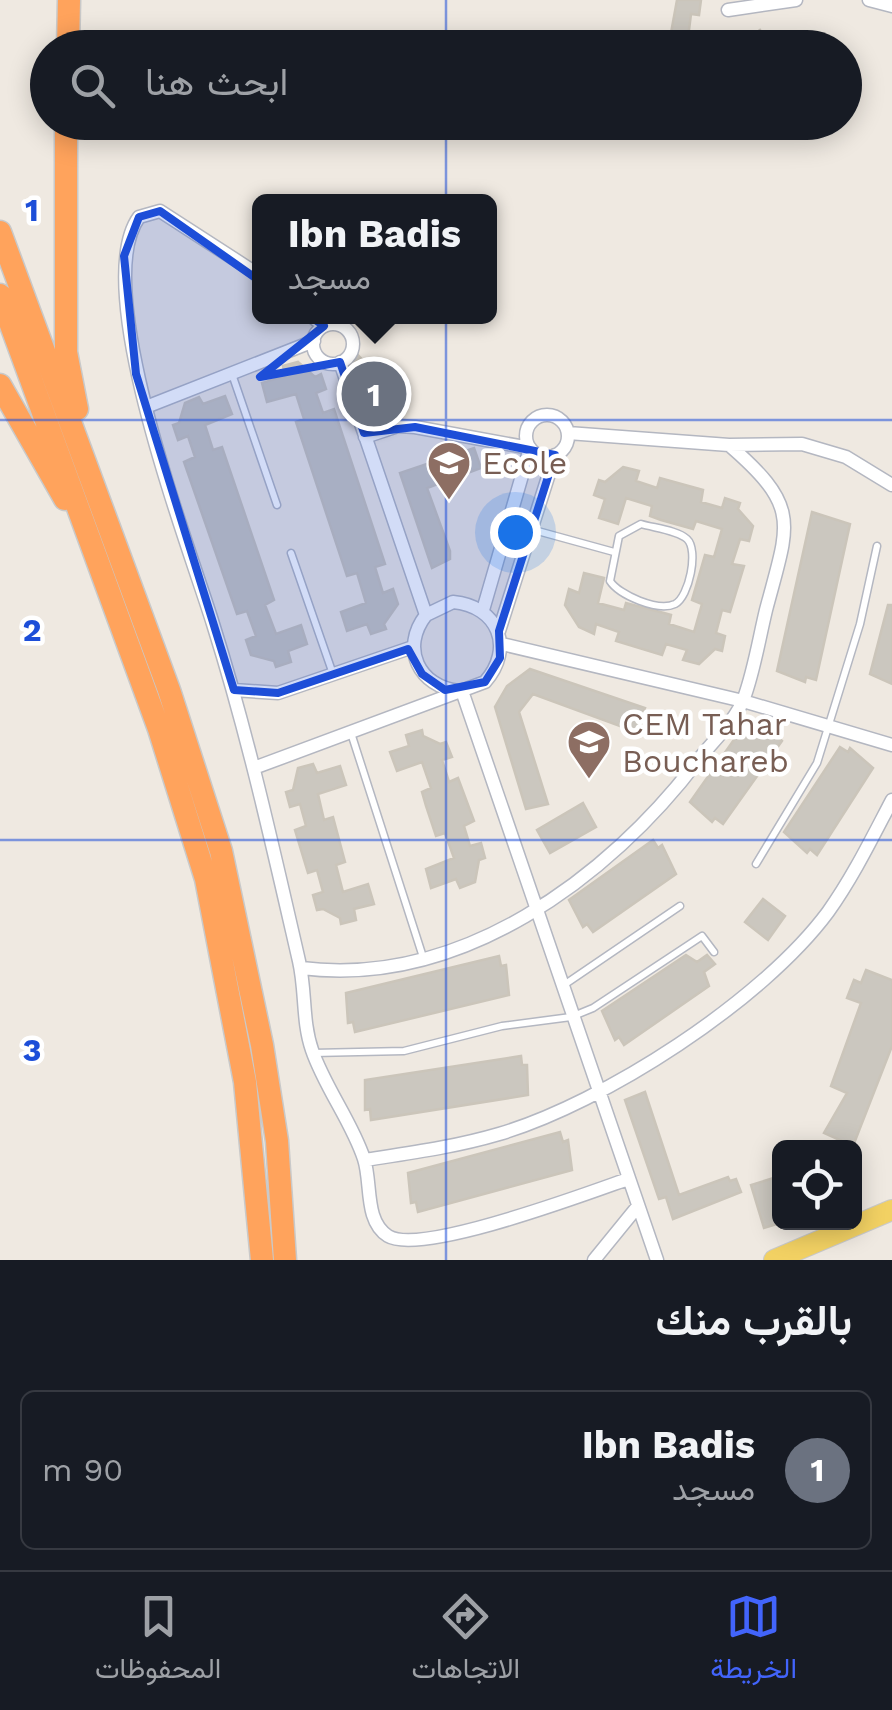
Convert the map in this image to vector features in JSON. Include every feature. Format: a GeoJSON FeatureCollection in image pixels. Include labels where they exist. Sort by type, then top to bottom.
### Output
{"type":"FeatureCollection","features":[{"type":"Feature","properties":{"kind":"highway"},"geometry":{"type":"LineString","coordinates":[[68,30],[69,0]]}},
{"type":"Feature","properties":{"kind":"highway"},"geometry":{"type":"LineString","coordinates":[[66,140],[66,352],[114,542]]}},
{"type":"Feature","properties":{"kind":"highway"},"geometry":{"type":"LineString","coordinates":[[0,232],[198,772],[248,960],[277,1141],[284,1260]]}},
{"type":"Feature","properties":{"kind":"highway"},"geometry":{"type":"LineString","coordinates":[[0,295],[159,730],[206,879],[245,1082],[262,1260]]}},
{"type":"Feature","properties":{"kind":"highway"},"geometry":{"type":"LineString","coordinates":[[0,385],[89,543]]}},
{"type":"Feature","properties":{"kind":"main road"},"geometry":{"type":"LineString","coordinates":[[774,1260],[889,1212]]}},
{"type":"Feature","properties":{"kind":"street"},"geometry":{"type":"LineString","coordinates":[[728,10],[796,0]]}},
{"type":"Feature","properties":{"kind":"street"},"geometry":{"type":"LineString","coordinates":[[869,0],[892,6]]}},
{"type":"Feature","properties":{"kind":"street"},"geometry":{"type":"LineString","coordinates":[[252,271],[160,212],[139,217],[130,229],[124,256],[136,374],[234,690],[301,968],[305,1024],[313,1053],[365,1160],[379,1228],[400,1241],[522,1215],[628,1179]]}},
{"type":"Feature","properties":{"kind":"street"},"geometry":{"type":"LineString","coordinates":[[314,341],[321,359],[340,362],[351,354],[350,334],[341,326],[321,324]]}},
{"type":"Feature","properties":{"kind":"street"},"geometry":{"type":"LineString","coordinates":[[146,407],[314,341],[324,326]]}},
{"type":"Feature","properties":{"kind":"street"},"geometry":{"type":"LineString","coordinates":[[340,362],[426,616]]}},
{"type":"Feature","properties":{"kind":"street"},"geometry":{"type":"LineString","coordinates":[[484,610],[530,448],[528,429],[536,418],[556,417],[568,433],[729,445],[802,444],[846,457],[892,485]]}},
{"type":"Feature","properties":{"kind":"street"},"geometry":{"type":"LineString","coordinates":[[366,436],[398,426],[415,427],[530,448],[542,456],[554,455],[565,446],[568,433]]}},
{"type":"Feature","properties":{"kind":"street"},"geometry":{"type":"LineString","coordinates":[[301,968],[332,972],[424,958],[485,936],[534,912],[585,876],[664,806],[743,701],[781,555],[784,507],[763,474],[729,445]]}},
{"type":"Feature","properties":{"kind":"street"},"geometry":{"type":"LineString","coordinates":[[254,768],[485,682],[494,671],[500,637],[554,455]]}},
{"type":"Feature","properties":{"kind":"street"},"geometry":{"type":"LineString","coordinates":[[460,691],[432,684],[415,661],[413,647],[426,616],[454,602],[484,610],[500,637],[892,745]]}},
{"type":"Feature","properties":{"kind":"street"},"geometry":{"type":"LineString","coordinates":[[234,690],[278,694],[413,647]]}},
{"type":"Feature","properties":{"kind":"street"},"geometry":{"type":"LineString","coordinates":[[460,691],[657,1260]]}},
{"type":"Feature","properties":{"kind":"street"},"geometry":{"type":"LineString","coordinates":[[365,1160],[448,1148],[502,1133],[597,1093],[718,1015],[761,983],[827,912],[892,800]]}},
{"type":"Feature","properties":{"kind":"street"},"geometry":{"type":"LineString","coordinates":[[594,1260],[638,1206]]}},
{"type":"Feature","properties":{"kind":"lane"},"geometry":{"type":"LineString","coordinates":[[232,373],[277,506]]}},
{"type":"Feature","properties":{"kind":"lane"},"geometry":{"type":"LineString","coordinates":[[633,524],[684,536],[694,552],[682,598],[668,606],[623,595],[610,581],[614,552],[618,536],[633,524]]}},
{"type":"Feature","properties":{"kind":"lane"},"geometry":{"type":"LineString","coordinates":[[534,530],[614,552]]}},
{"type":"Feature","properties":{"kind":"lane"},"geometry":{"type":"LineString","coordinates":[[756,864],[817,763],[831,726],[877,546]]}},
{"type":"Feature","properties":{"kind":"lane"},"geometry":{"type":"LineString","coordinates":[[292,553],[333,674]]}},
{"type":"Feature","properties":{"kind":"lane"},"geometry":{"type":"LineString","coordinates":[[351,732],[424,958]]}},
{"type":"Feature","properties":{"kind":"lane"},"geometry":{"type":"LineString","coordinates":[[561,987],[680,906]]}},
{"type":"Feature","properties":{"kind":"lane"},"geometry":{"type":"LineString","coordinates":[[313,1053],[404,1050],[502,1026],[571,1018],[593,1008],[702,936],[714,952]]}},
{"type":"Feature","properties":{"kind":"highlighted area"},"geometry":{"type":"Polygon","coordinates":[[[160,211],[176,219],[324,326],[260,377],[340,362],[364,433],[415,427],[555,455],[499,631],[500,658],[485,682],[445,690],[422,674],[408,649],[278,693],[234,690],[136,374],[124,256],[139,217],[160,211]]]}},
{"type":"Feature","properties":{"kind":"building"},"geometry":{"type":"Polygon","coordinates":[[[677,0],[701,0],[699,15],[691,14],[689,30],[672,30],[677,0]]]}},
{"type":"Feature","properties":{"kind":"building"},"geometry":{"type":"Polygon","coordinates":[[[357,354],[400,399],[371,422],[359,387],[363,384],[350,360],[357,354]]]}},
{"type":"Feature","properties":{"kind":"building"},"geometry":{"type":"Polygon","coordinates":[[[298,362],[315,377],[321,374],[326,389],[316,393],[323,413],[334,409],[385,564],[375,567],[383,593],[393,589],[398,604],[384,624],[386,629],[371,634],[367,624],[347,631],[341,612],[366,603],[357,573],[347,576],[296,422],[304,419],[296,394],[267,402],[262,383],[285,376],[283,366],[298,362]]]}},
{"type":"Feature","properties":{"kind":"building"},"geometry":{"type":"Polygon","coordinates":[[[225,396],[232,414],[205,425],[213,450],[222,447],[274,600],[265,605],[276,634],[301,625],[307,644],[288,651],[291,662],[276,667],[274,661],[251,655],[246,640],[256,636],[247,611],[237,614],[184,462],[195,457],[188,436],[178,440],[173,425],[179,423],[185,403],[199,397],[203,404],[225,396]]]}},
{"type":"Feature","properties":{"kind":"building"},"geometry":{"type":"Polygon","coordinates":[[[474,448],[481,468],[427,488],[450,551],[450,559],[432,568],[400,473],[474,448]]]}},
{"type":"Feature","properties":{"kind":"building"},"geometry":{"type":"Polygon","coordinates":[[[623,467],[639,471],[636,481],[657,488],[660,478],[703,490],[701,502],[722,508],[725,498],[740,503],[738,509],[753,526],[749,541],[740,539],[732,564],[744,566],[730,612],[722,610],[716,633],[725,636],[722,651],[715,649],[699,664],[683,660],[687,650],[666,644],[662,655],[616,641],[619,632],[596,624],[594,634],[579,627],[565,605],[569,589],[579,593],[584,573],[604,578],[598,603],[624,610],[626,603],[671,615],[669,624],[694,632],[702,604],[692,600],[705,555],[714,557],[722,529],[696,521],[693,529],[661,520],[650,516],[652,506],[626,498],[618,524],[599,518],[605,499],[594,495],[599,480],[605,482],[623,467]]]}},
{"type":"Feature","properties":{"kind":"building"},"geometry":{"type":"Polygon","coordinates":[[[812,512],[850,524],[816,680],[806,677],[805,682],[777,671],[812,512]]]}},
{"type":"Feature","properties":{"kind":"building"},"geometry":{"type":"Polygon","coordinates":[[[888,605],[892,605],[892,684],[870,674],[888,605]]]}},
{"type":"Feature","properties":{"kind":"building"},"geometry":{"type":"Polygon","coordinates":[[[530,669],[645,708],[636,732],[533,694],[519,712],[548,804],[526,809],[495,707],[507,686],[530,669]]]}},
{"type":"Feature","properties":{"kind":"building"},"geometry":{"type":"Polygon","coordinates":[[[750,717],[757,723],[760,719],[782,741],[723,824],[715,818],[712,822],[690,802],[750,717]]]}},
{"type":"Feature","properties":{"kind":"building"},"geometry":{"type":"Polygon","coordinates":[[[422,730],[423,736],[440,744],[446,742],[452,757],[442,760],[449,782],[458,778],[474,821],[464,826],[470,846],[481,843],[485,858],[479,860],[475,882],[460,888],[456,879],[431,888],[426,869],[454,858],[445,833],[436,836],[426,806],[422,792],[431,788],[422,762],[397,771],[390,752],[409,746],[406,735],[422,730]]]}},
{"type":"Feature","properties":{"kind":"building"},"geometry":{"type":"Polygon","coordinates":[[[840,747],[848,752],[850,748],[873,768],[817,855],[810,849],[807,853],[784,832],[840,747]]]}},
{"type":"Feature","properties":{"kind":"building"},"geometry":{"type":"Polygon","coordinates":[[[313,764],[317,773],[340,766],[346,785],[318,794],[324,820],[333,817],[345,862],[336,865],[343,892],[368,884],[374,904],[354,909],[356,920],[341,924],[340,918],[317,910],[313,895],[323,892],[317,870],[308,873],[295,830],[306,826],[300,804],[290,807],[286,792],[293,790],[298,768],[313,764]]]}},
{"type":"Feature","properties":{"kind":"building"},"geometry":{"type":"Polygon","coordinates":[[[583,803],[596,827],[550,853],[537,830],[583,803]]]}},
{"type":"Feature","properties":{"kind":"building"},"geometry":{"type":"Polygon","coordinates":[[[653,840],[658,848],[662,845],[676,874],[593,932],[587,924],[583,927],[569,900],[653,840]]]}},
{"type":"Feature","properties":{"kind":"building"},"geometry":{"type":"Polygon","coordinates":[[[763,899],[785,916],[768,940],[745,922],[763,899]]]}},
{"type":"Feature","properties":{"kind":"building"},"geometry":{"type":"Polygon","coordinates":[[[686,955],[697,962],[707,955],[715,964],[704,972],[709,986],[624,1045],[619,1037],[615,1040],[602,1011],[686,955]]]}},
{"type":"Feature","properties":{"kind":"building"},"geometry":{"type":"Polygon","coordinates":[[[499,956],[501,966],[506,965],[509,995],[355,1032],[353,1022],[348,1023],[346,993],[499,956]]]}},
{"type":"Feature","properties":{"kind":"building"},"geometry":{"type":"Polygon","coordinates":[[[866,970],[892,980],[892,1046],[855,1140],[840,1140],[824,1133],[847,1093],[831,1086],[861,1003],[847,998],[854,980],[861,983],[866,970]]]}},
{"type":"Feature","properties":{"kind":"building"},"geometry":{"type":"Polygon","coordinates":[[[521,1056],[522,1065],[527,1065],[528,1095],[371,1120],[370,1109],[365,1110],[365,1080],[521,1056]]]}},
{"type":"Feature","properties":{"kind":"building"},"geometry":{"type":"Polygon","coordinates":[[[645,1092],[679,1195],[728,1177],[730,1181],[736,1179],[741,1192],[673,1219],[666,1197],[659,1199],[625,1100],[645,1092]]]}},
{"type":"Feature","properties":{"kind":"building"},"geometry":{"type":"Polygon","coordinates":[[[560,1132],[563,1142],[568,1140],[572,1170],[418,1212],[416,1202],[411,1203],[408,1173],[560,1132]]]}},
{"type":"Feature","properties":{"kind":"building"},"geometry":{"type":"Polygon","coordinates":[[[772,1178],[772,1226],[764,1228],[751,1185],[772,1178]]]}},
{"type":"Feature","properties":{"kind":"place","name":"Ibn Badis"},"geometry":{"type":"Point","coordinates":[374,394]}},
{"type":"Feature","properties":{"kind":"place","name":"Ecole"},"geometry":{"type":"Point","coordinates":[449,501]}},
{"type":"Feature","properties":{"kind":"place","name":"CEM Tahar Bouchareb"},"geometry":{"type":"Point","coordinates":[589,780]}}]}
